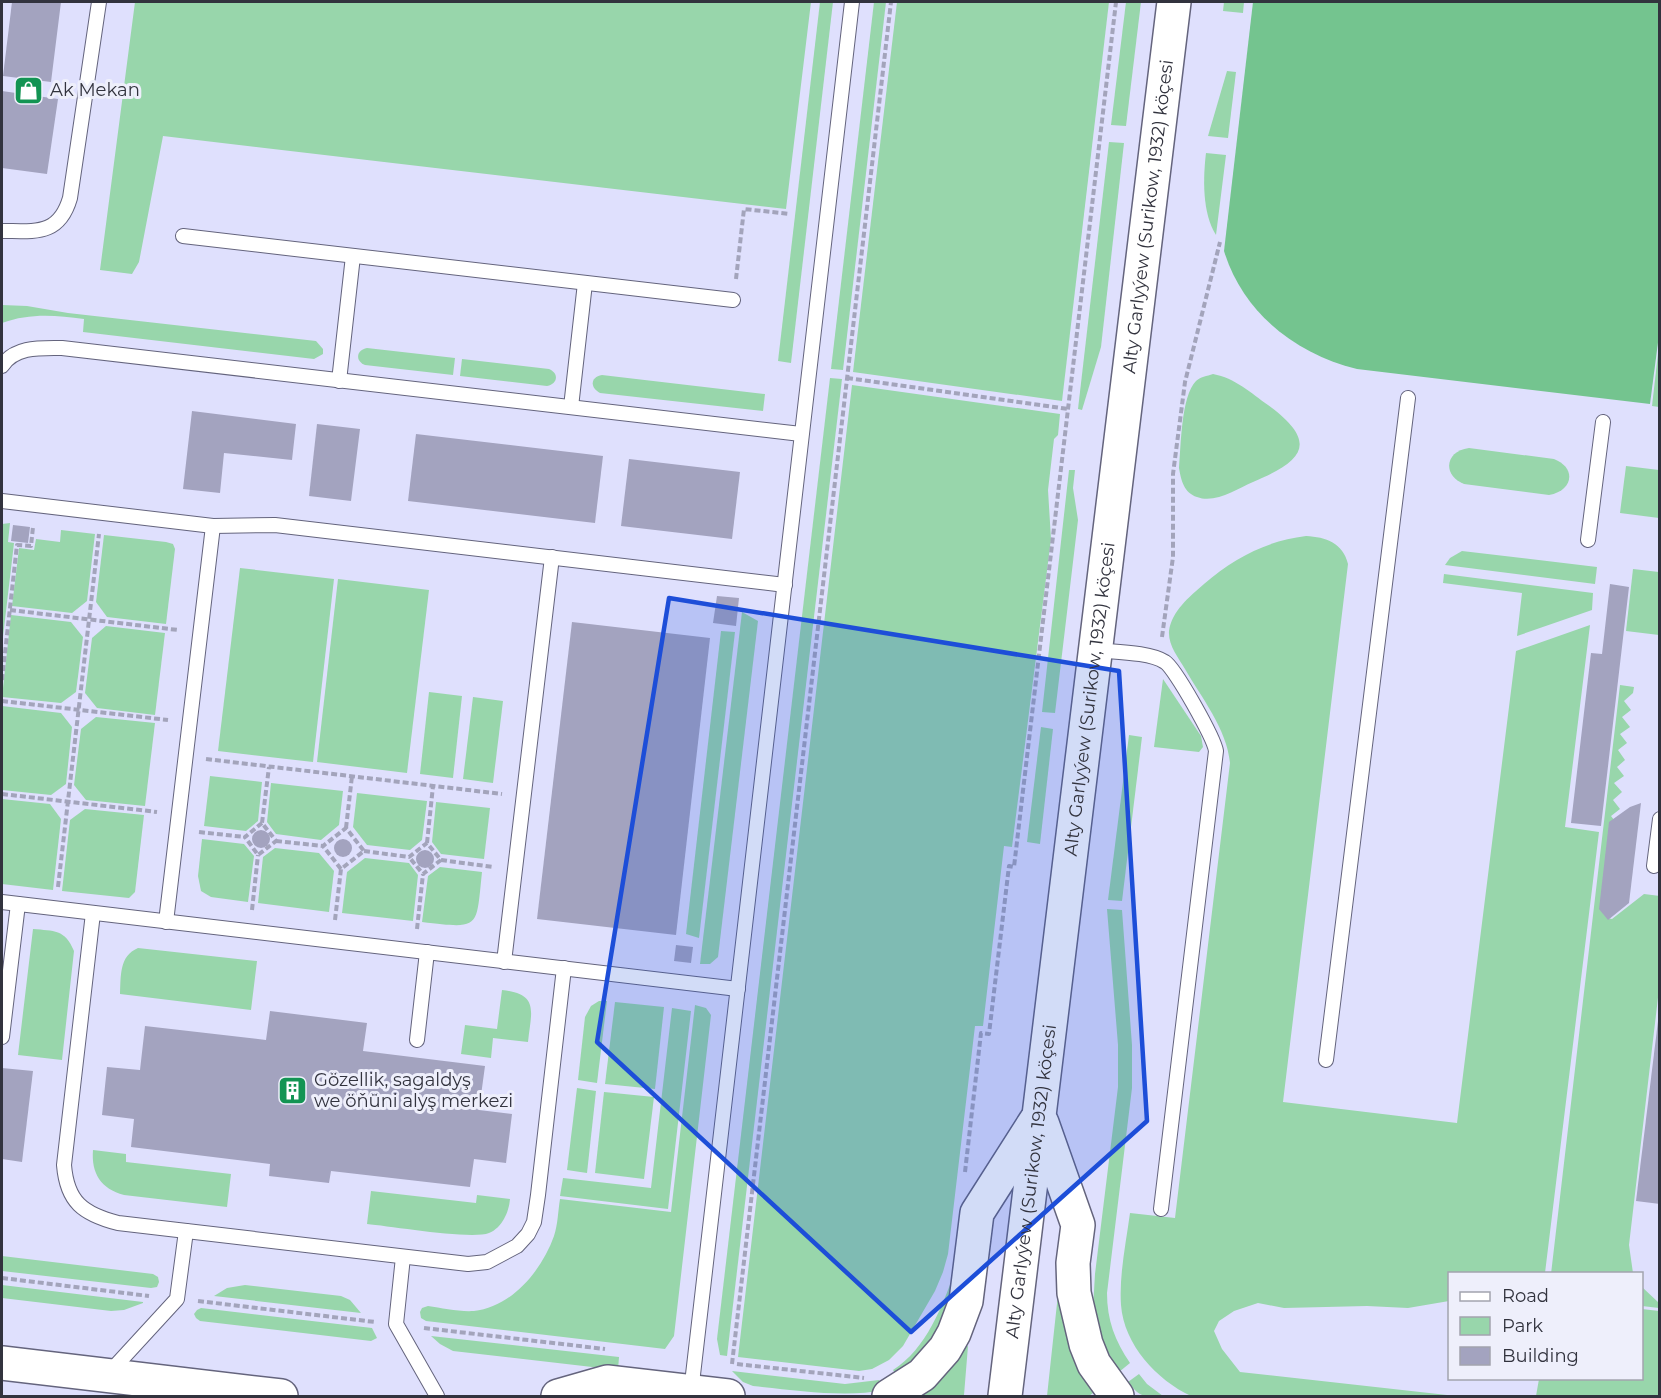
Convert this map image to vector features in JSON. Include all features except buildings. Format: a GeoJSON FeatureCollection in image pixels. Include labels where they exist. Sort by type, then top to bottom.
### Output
{"type":"FeatureCollection","features":[{"type":"Feature","properties":{"kind":"street","name":"Alty Garlyýew (Surikow, 1932) köçesi"},"geometry":{"type":"LineString","coordinates":[[1005,1396],[1174,2]]}},
{"type":"Feature","properties":{"kind":"street"},"geometry":{"type":"LineString","coordinates":[[878,1387],[922,1376],[945,1349],[954,1333],[966,1301],[977,1213],[1040,1116]]}},
{"type":"Feature","properties":{"kind":"street"},"geometry":{"type":"LineString","coordinates":[[1040,1116],[1078,1225],[1073,1263],[1074,1293],[1086,1344],[1094,1364],[1117,1396]]}},
{"type":"Feature","properties":{"kind":"street"},"geometry":{"type":"LineString","coordinates":[[2,1363],[281,1396]]}},
{"type":"Feature","properties":{"kind":"street"},"geometry":{"type":"LineString","coordinates":[[558,1396],[607,1382],[728,1396]]}},
{"type":"Feature","properties":{"kind":"lane"},"geometry":{"type":"LineString","coordinates":[[2,231],[33,231],[52,228],[66,213],[99,2]]}},
{"type":"Feature","properties":{"kind":"lane"},"geometry":{"type":"LineString","coordinates":[[691,1392],[852,2]]}},
{"type":"Feature","properties":{"kind":"lane"},"geometry":{"type":"LineString","coordinates":[[183,236],[733,300]]}},
{"type":"Feature","properties":{"kind":"lane"},"geometry":{"type":"LineString","coordinates":[[339,381],[353,256]]}},
{"type":"Feature","properties":{"kind":"lane"},"geometry":{"type":"LineString","coordinates":[[571,408],[585,283]]}},
{"type":"Feature","properties":{"kind":"lane"},"geometry":{"type":"LineString","coordinates":[[2,366],[6,360],[18,352],[34,347],[62,348],[801,434]]}},
{"type":"Feature","properties":{"kind":"lane"},"geometry":{"type":"LineString","coordinates":[[1326,1060],[1408,398]]}},
{"type":"Feature","properties":{"kind":"lane"},"geometry":{"type":"LineString","coordinates":[[1588,540],[1603,422]]}},
{"type":"Feature","properties":{"kind":"lane"},"geometry":{"type":"LineString","coordinates":[[2,501],[213,526],[275,525],[785,585]]}},
{"type":"Feature","properties":{"kind":"lane"},"geometry":{"type":"LineString","coordinates":[[166,922],[213,526]]}},
{"type":"Feature","properties":{"kind":"lane"},"geometry":{"type":"LineString","coordinates":[[504,962],[552,557]]}},
{"type":"Feature","properties":{"kind":"lane"},"geometry":{"type":"LineString","coordinates":[[1095,650],[1167,662],[1215,742],[1216,761],[1161,1209]]}},
{"type":"Feature","properties":{"kind":"lane"},"geometry":{"type":"LineString","coordinates":[[1654,866],[1659,819]]}},
{"type":"Feature","properties":{"kind":"lane"},"geometry":{"type":"LineString","coordinates":[[2,902],[738,989]]}},
{"type":"Feature","properties":{"kind":"lane"},"geometry":{"type":"LineString","coordinates":[[2,1037],[18,904]]}},
{"type":"Feature","properties":{"kind":"lane"},"geometry":{"type":"LineString","coordinates":[[93,913],[64,1165],[65,1179],[75,1202],[101,1219],[118,1223],[403,1257],[468,1264],[487,1262],[517,1246],[528,1234],[534,1222],[538,1195],[564,968]]}},
{"type":"Feature","properties":{"kind":"lane"},"geometry":{"type":"LineString","coordinates":[[417,1040],[427,952]]}},
{"type":"Feature","properties":{"kind":"lane"},"geometry":{"type":"LineString","coordinates":[[106,1376],[177,1299],[186,1231]]}},
{"type":"Feature","properties":{"kind":"lane"},"geometry":{"type":"LineString","coordinates":[[403,1257],[396,1324],[437,1396]]}},
{"type":"Feature","properties":{"kind":"path"},"geometry":{"type":"LineString","coordinates":[[732,1364],[891,2]]}},
{"type":"Feature","properties":{"kind":"path"},"geometry":{"type":"LineString","coordinates":[[964,1173],[981,1033],[989,1034],[1009,866],[1014,867],[1116,2]]}},
{"type":"Feature","properties":{"kind":"path"},"geometry":{"type":"LineString","coordinates":[[733,300],[744,209],[790,214]]}},
{"type":"Feature","properties":{"kind":"path"},"geometry":{"type":"LineString","coordinates":[[1159,659],[1173,557],[1173,474],[1185,382],[1220,242]]}},
{"type":"Feature","properties":{"kind":"path"},"geometry":{"type":"LineString","coordinates":[[847,378],[1068,409]]}},
{"type":"Feature","properties":{"kind":"path"},"geometry":{"type":"LineString","coordinates":[[2,680],[17,544],[31,546],[33,526]]}},
{"type":"Feature","properties":{"kind":"path"},"geometry":{"type":"LineString","coordinates":[[58,891],[99,534]]}},
{"type":"Feature","properties":{"kind":"path"},"geometry":{"type":"LineString","coordinates":[[10,610],[166,629]]}},
{"type":"Feature","properties":{"kind":"path"},"geometry":{"type":"LineString","coordinates":[[2,701],[155,719]]}},
{"type":"Feature","properties":{"kind":"path"},"geometry":{"type":"LineString","coordinates":[[185,757],[524,796]]}},
{"type":"Feature","properties":{"kind":"path"},"geometry":{"type":"LineString","coordinates":[[203,832],[245,837],[262,823],[269,767]]}},
{"type":"Feature","properties":{"kind":"path"},"geometry":{"type":"LineString","coordinates":[[258,855],[276,841],[323,846],[345,828],[352,776]]}},
{"type":"Feature","properties":{"kind":"path"},"geometry":{"type":"LineString","coordinates":[[433,786],[427,843],[441,860],[483,865]]}},
{"type":"Feature","properties":{"kind":"path"},"geometry":{"type":"LineString","coordinates":[[2,794],[144,811]]}},
{"type":"Feature","properties":{"kind":"path"},"geometry":{"type":"LineString","coordinates":[[262,823],[276,841]]}},
{"type":"Feature","properties":{"kind":"path"},"geometry":{"type":"LineString","coordinates":[[345,828],[364,851],[409,856],[427,843]]}},
{"type":"Feature","properties":{"kind":"path"},"geometry":{"type":"LineString","coordinates":[[245,837],[258,855],[253,904]]}},
{"type":"Feature","properties":{"kind":"path"},"geometry":{"type":"LineString","coordinates":[[323,846],[341,869],[336,912]]}},
{"type":"Feature","properties":{"kind":"path"},"geometry":{"type":"LineString","coordinates":[[341,869],[364,851]]}},
{"type":"Feature","properties":{"kind":"path"},"geometry":{"type":"LineString","coordinates":[[409,856],[423,874],[417,922]]}},
{"type":"Feature","properties":{"kind":"path"},"geometry":{"type":"LineString","coordinates":[[423,874],[441,860]]}},
{"type":"Feature","properties":{"kind":"path"},"geometry":{"type":"LineString","coordinates":[[2,1278],[156,1296]]}},
{"type":"Feature","properties":{"kind":"path"},"geometry":{"type":"LineString","coordinates":[[206,1302],[368,1321]]}},
{"type":"Feature","properties":{"kind":"path"},"geometry":{"type":"LineString","coordinates":[[422,1328],[607,1349]]}},
{"type":"Feature","properties":{"kind":"path"},"geometry":{"type":"LineString","coordinates":[[723,1363],[859,1378],[878,1387]]}},
{"type":"Feature","properties":{"kind":"highlighted area"},"geometry":{"type":"Polygon","coordinates":[[[669,598],[1119,671],[1147,1121],[911,1332],[597,1042],[669,598]]]}},
{"type":"Feature","properties":{"kind":"green space"},"geometry":{"type":"Polygon","coordinates":[[[135,2],[811,2],[786,209],[163,136],[139,262],[132,274],[100,270],[135,2]]]}},
{"type":"Feature","properties":{"kind":"green space"},"geometry":{"type":"Polygon","coordinates":[[[820,2],[833,2],[791,363],[778,361],[820,2]]]}},
{"type":"Feature","properties":{"kind":"green space"},"geometry":{"type":"Polygon","coordinates":[[[874,2],[886,2],[843,370],[831,369],[874,2]]]}},
{"type":"Feature","properties":{"kind":"green space"},"geometry":{"type":"Polygon","coordinates":[[[897,2],[1109,2],[1062,401],[853,372],[897,2]]]}},
{"type":"Feature","properties":{"kind":"green space"},"geometry":{"type":"Polygon","coordinates":[[[1126,2],[1141,2],[1126,126],[1111,125],[1126,2]]]}},
{"type":"Feature","properties":{"kind":"green space"},"geometry":{"type":"Polygon","coordinates":[[[1224,2],[1244,2],[1243,13],[1223,11],[1224,2]]]}},
{"type":"Feature","properties":{"kind":"green space"},"geometry":{"type":"Polygon","coordinates":[[[1253,2],[1659,2],[1660,327],[1650,404],[1357,369],[1313,353],[1275,328],[1258,312],[1244,293],[1224,251],[1253,2]]]}},
{"type":"Feature","properties":{"kind":"green space"},"geometry":{"type":"Polygon","coordinates":[[[1227,71],[1236,72],[1228,138],[1208,136],[1227,71]]]}},
{"type":"Feature","properties":{"kind":"green space"},"geometry":{"type":"Polygon","coordinates":[[[1109,142],[1124,143],[1101,347],[1082,410],[1078,409],[1109,142]]]}},
{"type":"Feature","properties":{"kind":"green space"},"geometry":{"type":"Polygon","coordinates":[[[1206,153],[1226,155],[1216,235],[1206,206],[1204,173],[1206,153]]]}},
{"type":"Feature","properties":{"kind":"green space"},"geometry":{"type":"Polygon","coordinates":[[[2,305],[27,306],[68,313],[316,341],[323,349],[323,354],[314,359],[83,332],[84,319],[32,316],[2,323],[2,305]]]}},
{"type":"Feature","properties":{"kind":"green space"},"geometry":{"type":"Polygon","coordinates":[[[1659,345],[1659,407],[1652,406],[1659,345]]]}},
{"type":"Feature","properties":{"kind":"green space"},"geometry":{"type":"Polygon","coordinates":[[[363,349],[455,358],[453,375],[365,365],[358,356],[363,349]]]}},
{"type":"Feature","properties":{"kind":"green space"},"geometry":{"type":"Polygon","coordinates":[[[462,359],[549,369],[556,378],[551,385],[547,386],[460,376],[462,359]]]}},
{"type":"Feature","properties":{"kind":"green space"},"geometry":{"type":"Polygon","coordinates":[[[1213,374],[1242,386],[1284,418],[1295,430],[1299,450],[1284,466],[1270,474],[1226,495],[1204,499],[1193,495],[1184,485],[1179,468],[1180,448],[1187,398],[1191,388],[1196,381],[1213,374]]]}},
{"type":"Feature","properties":{"kind":"green space"},"geometry":{"type":"Polygon","coordinates":[[[602,375],[765,394],[763,411],[600,393],[594,388],[593,380],[602,375]]]}},
{"type":"Feature","properties":{"kind":"green space"},"geometry":{"type":"Polygon","coordinates":[[[830,378],[842,379],[727,1356],[720,1355],[717,1339],[830,378]]]}},
{"type":"Feature","properties":{"kind":"green space"},"geometry":{"type":"Polygon","coordinates":[[[852,385],[1060,414],[1058,435],[1054,439],[1048,490],[1051,539],[1012,847],[1004,846],[983,1026],[975,1026],[948,1254],[935,1291],[903,1346],[889,1360],[872,1369],[859,1371],[738,1357],[852,385]]]}},
{"type":"Feature","properties":{"kind":"green space"},"geometry":{"type":"Polygon","coordinates":[[[1469,448],[1554,459],[1566,468],[1569,479],[1563,489],[1549,495],[1464,484],[1452,475],[1449,464],[1455,454],[1469,448]]]}},
{"type":"Feature","properties":{"kind":"green space"},"geometry":{"type":"Polygon","coordinates":[[[1626,466],[1659,470],[1659,518],[1620,513],[1626,466]]]}},
{"type":"Feature","properties":{"kind":"green space"},"geometry":{"type":"Polygon","coordinates":[[[1069,470],[1075,470],[1073,488],[1078,520],[1055,713],[1042,712],[1069,470]]]}},
{"type":"Feature","properties":{"kind":"green space"},"geometry":{"type":"Polygon","coordinates":[[[10,523],[8,542],[14,543],[2,645],[2,524],[10,523]]]}},
{"type":"Feature","properties":{"kind":"green space"},"geometry":{"type":"Polygon","coordinates":[[[61,530],[95,534],[87,601],[72,613],[12,606],[19,548],[34,550],[36,539],[60,542],[61,530]]]}},
{"type":"Feature","properties":{"kind":"green space"},"geometry":{"type":"Polygon","coordinates":[[[104,535],[173,544],[175,549],[166,624],[107,617],[96,602],[104,535]]]}},
{"type":"Feature","properties":{"kind":"green space"},"geometry":{"type":"Polygon","coordinates":[[[1306,536],[1333,542],[1342,551],[1348,564],[1283,1102],[1457,1123],[1516,651],[1590,625],[1565,827],[1599,832],[1545,1272],[1448,1272],[1448,1301],[1408,1308],[1367,1306],[1284,1308],[1258,1303],[1234,1311],[1219,1321],[1214,1331],[1222,1349],[1240,1372],[1456,1396],[1191,1396],[1166,1381],[1144,1360],[1128,1334],[1123,1320],[1121,1282],[1130,1213],[1175,1218],[1230,763],[1219,726],[1174,651],[1169,631],[1182,605],[1227,566],[1251,552],[1291,538],[1306,536]]]}},
{"type":"Feature","properties":{"kind":"green space"},"geometry":{"type":"Polygon","coordinates":[[[1462,551],[1597,567],[1595,584],[1445,565],[1450,558],[1462,551]]]}},
{"type":"Feature","properties":{"kind":"green space"},"geometry":{"type":"Polygon","coordinates":[[[240,568],[334,579],[313,762],[218,751],[240,568]]]}},
{"type":"Feature","properties":{"kind":"green space"},"geometry":{"type":"Polygon","coordinates":[[[1633,569],[1659,572],[1659,635],[1626,631],[1633,569]]]}},
{"type":"Feature","properties":{"kind":"green space"},"geometry":{"type":"Polygon","coordinates":[[[1444,574],[1593,593],[1592,610],[1517,636],[1522,593],[1443,583],[1444,574]]]}},
{"type":"Feature","properties":{"kind":"green space"},"geometry":{"type":"Polygon","coordinates":[[[338,579],[429,590],[407,773],[317,762],[338,579]]]}},
{"type":"Feature","properties":{"kind":"green space"},"geometry":{"type":"Polygon","coordinates":[[[742,612],[758,621],[718,957],[710,964],[700,964],[742,612]]]}},
{"type":"Feature","properties":{"kind":"green space"},"geometry":{"type":"Polygon","coordinates":[[[11,615],[71,622],[83,637],[76,692],[61,703],[2,697],[11,615]]]}},
{"type":"Feature","properties":{"kind":"green space"},"geometry":{"type":"Polygon","coordinates":[[[106,626],[165,633],[155,715],[97,708],[85,693],[92,638],[106,626]]]}},
{"type":"Feature","properties":{"kind":"green space"},"geometry":{"type":"Polygon","coordinates":[[[721,631],[735,632],[699,938],[686,934],[721,631]]]}},
{"type":"Feature","properties":{"kind":"green space"},"geometry":{"type":"Polygon","coordinates":[[[1163,679],[1201,736],[1203,747],[1199,752],[1154,747],[1163,679]]]}},
{"type":"Feature","properties":{"kind":"green space"},"geometry":{"type":"Polygon","coordinates":[[[1620,685],[1634,687],[1633,693],[1624,701],[1631,710],[1622,717],[1630,727],[1620,734],[1627,743],[1618,750],[1625,760],[1617,767],[1624,776],[1614,783],[1622,792],[1613,800],[1620,809],[1611,816],[1618,825],[1607,918],[1612,919],[1644,894],[1660,896],[1659,989],[1629,1245],[1633,1272],[1551,1272],[1620,685]]]}},
{"type":"Feature","properties":{"kind":"green space"},"geometry":{"type":"Polygon","coordinates":[[[429,692],[462,696],[453,778],[420,774],[429,692]]]}},
{"type":"Feature","properties":{"kind":"green space"},"geometry":{"type":"Polygon","coordinates":[[[473,697],[503,701],[493,783],[463,779],[473,697]]]}},
{"type":"Feature","properties":{"kind":"green space"},"geometry":{"type":"Polygon","coordinates":[[[2,706],[61,713],[72,727],[66,784],[51,795],[2,790],[2,706]]]}},
{"type":"Feature","properties":{"kind":"green space"},"geometry":{"type":"Polygon","coordinates":[[[96,717],[155,723],[145,806],[86,800],[74,785],[81,729],[96,717]]]}},
{"type":"Feature","properties":{"kind":"green space"},"geometry":{"type":"Polygon","coordinates":[[[1041,727],[1053,729],[1040,844],[1027,842],[1041,727]]]}},
{"type":"Feature","properties":{"kind":"green space"},"geometry":{"type":"Polygon","coordinates":[[[1129,735],[1142,737],[1122,901],[1108,900],[1129,735]]]}},
{"type":"Feature","properties":{"kind":"green space"},"geometry":{"type":"Polygon","coordinates":[[[210,776],[262,782],[258,821],[246,831],[204,826],[210,776]]]}},
{"type":"Feature","properties":{"kind":"green space"},"geometry":{"type":"Polygon","coordinates":[[[271,783],[343,791],[339,825],[321,840],[276,834],[267,822],[271,783]]]}},
{"type":"Feature","properties":{"kind":"green space"},"geometry":{"type":"Polygon","coordinates":[[[357,793],[427,801],[422,840],[410,850],[367,845],[353,827],[357,793]]]}},
{"type":"Feature","properties":{"kind":"green space"},"geometry":{"type":"Polygon","coordinates":[[[2,799],[50,804],[61,819],[53,890],[2,884],[2,799]]]}},
{"type":"Feature","properties":{"kind":"green space"},"geometry":{"type":"Polygon","coordinates":[[[436,802],[490,808],[484,859],[441,854],[432,842],[436,802]]]}},
{"type":"Feature","properties":{"kind":"green space"},"geometry":{"type":"Polygon","coordinates":[[[85,809],[144,815],[135,892],[129,898],[62,891],[70,820],[85,809]]]}},
{"type":"Feature","properties":{"kind":"green space"},"geometry":{"type":"Polygon","coordinates":[[[202,839],[244,844],[254,856],[248,902],[211,897],[201,891],[198,876],[202,839]]]}},
{"type":"Feature","properties":{"kind":"green space"},"geometry":{"type":"Polygon","coordinates":[[[275,848],[319,853],[334,871],[329,912],[258,903],[263,857],[275,848]]]}},
{"type":"Feature","properties":{"kind":"green space"},"geometry":{"type":"Polygon","coordinates":[[[365,858],[409,863],[418,875],[413,921],[342,913],[347,872],[365,858]]]}},
{"type":"Feature","properties":{"kind":"green space"},"geometry":{"type":"Polygon","coordinates":[[[440,867],[482,872],[476,915],[472,921],[455,925],[422,922],[428,876],[440,867]]]}},
{"type":"Feature","properties":{"kind":"green space"},"geometry":{"type":"Polygon","coordinates":[[[1107,909],[1122,910],[1132,1045],[1132,1088],[1107,1293],[1108,1312],[1113,1330],[1130,1363],[1119,1372],[1101,1340],[1093,1308],[1095,1274],[1118,1087],[1118,1045],[1107,909]]]}},
{"type":"Feature","properties":{"kind":"green space"},"geometry":{"type":"Polygon","coordinates":[[[33,929],[53,931],[63,935],[74,951],[62,1060],[18,1055],[33,929]]]}},
{"type":"Feature","properties":{"kind":"green space"},"geometry":{"type":"Polygon","coordinates":[[[138,948],[257,961],[251,1010],[120,994],[124,961],[138,948]]]}},
{"type":"Feature","properties":{"kind":"green space"},"geometry":{"type":"Polygon","coordinates":[[[502,990],[514,992],[528,1000],[531,1013],[528,1042],[493,1038],[491,1058],[461,1054],[465,1025],[497,1029],[502,990]]]}},
{"type":"Feature","properties":{"kind":"green space"},"geometry":{"type":"Polygon","coordinates":[[[599,1001],[607,1001],[597,1083],[578,1080],[585,1017],[591,1006],[599,1001]]]}},
{"type":"Feature","properties":{"kind":"green space"},"geometry":{"type":"Polygon","coordinates":[[[615,1002],[664,1007],[655,1089],[605,1084],[615,1002]]]}},
{"type":"Feature","properties":{"kind":"green space"},"geometry":{"type":"Polygon","coordinates":[[[695,1005],[706,1008],[711,1015],[674,1336],[665,1349],[426,1321],[421,1318],[422,1308],[428,1306],[474,1311],[488,1308],[501,1302],[524,1285],[549,1249],[557,1222],[560,1199],[671,1212],[695,1005]]]}},
{"type":"Feature","properties":{"kind":"green space"},"geometry":{"type":"Polygon","coordinates":[[[672,1008],[691,1011],[668,1209],[560,1196],[563,1178],[651,1188],[672,1008]]]}},
{"type":"Feature","properties":{"kind":"green space"},"geometry":{"type":"Polygon","coordinates":[[[577,1088],[596,1091],[587,1173],[567,1170],[577,1088]]]}},
{"type":"Feature","properties":{"kind":"green space"},"geometry":{"type":"Polygon","coordinates":[[[604,1092],[654,1097],[644,1179],[595,1173],[604,1092]]]}},
{"type":"Feature","properties":{"kind":"green space"},"geometry":{"type":"Polygon","coordinates":[[[93,1150],[126,1154],[126,1162],[231,1174],[227,1207],[124,1195],[116,1192],[109,1189],[99,1179],[94,1166],[93,1150]]]}},
{"type":"Feature","properties":{"kind":"green space"},"geometry":{"type":"Polygon","coordinates":[[[371,1191],[476,1203],[477,1195],[510,1199],[506,1214],[494,1231],[480,1235],[466,1235],[367,1224],[371,1191]]]}},
{"type":"Feature","properties":{"kind":"green space"},"geometry":{"type":"Polygon","coordinates":[[[2,1256],[153,1274],[158,1277],[159,1282],[157,1287],[151,1288],[2,1271],[2,1256]]]}},
{"type":"Feature","properties":{"kind":"green space"},"geometry":{"type":"Polygon","coordinates":[[[958,1263],[947,1322],[900,1380],[893,1370],[906,1360],[926,1336],[941,1307],[958,1263]]]}},
{"type":"Feature","properties":{"kind":"green space"},"geometry":{"type":"Polygon","coordinates":[[[2,1285],[143,1303],[124,1310],[111,1311],[2,1298],[2,1285]]]}},
{"type":"Feature","properties":{"kind":"green space"},"geometry":{"type":"Polygon","coordinates":[[[245,1285],[341,1296],[350,1300],[361,1313],[214,1296],[227,1288],[245,1285]]]}},
{"type":"Feature","properties":{"kind":"green space"},"geometry":{"type":"Polygon","coordinates":[[[1059,1285],[1068,1341],[1093,1393],[1089,1396],[1047,1396],[1059,1285]]]}},
{"type":"Feature","properties":{"kind":"green space"},"geometry":{"type":"Polygon","coordinates":[[[1643,1288],[1659,1303],[1659,1308],[1643,1306],[1643,1288]]]}},
{"type":"Feature","properties":{"kind":"green space"},"geometry":{"type":"Polygon","coordinates":[[[201,1308],[372,1328],[377,1338],[371,1341],[200,1321],[194,1314],[201,1308]]]}},
{"type":"Feature","properties":{"kind":"green space"},"geometry":{"type":"Polygon","coordinates":[[[1643,1309],[1659,1311],[1659,1396],[1536,1396],[1539,1380],[1643,1380],[1643,1309]]]}},
{"type":"Feature","properties":{"kind":"green space"},"geometry":{"type":"Polygon","coordinates":[[[431,1336],[619,1357],[618,1370],[453,1351],[431,1336]]]}},
{"type":"Feature","properties":{"kind":"green space"},"geometry":{"type":"Polygon","coordinates":[[[968,1346],[964,1395],[921,1396],[947,1372],[968,1346]]]}},
{"type":"Feature","properties":{"kind":"green space"},"geometry":{"type":"Polygon","coordinates":[[[732,1371],[845,1384],[879,1380],[884,1390],[836,1393],[753,1386],[743,1382],[732,1371]]]}},
{"type":"Feature","properties":{"kind":"green space"},"geometry":{"type":"Polygon","coordinates":[[[1139,1374],[1147,1384],[1163,1396],[1147,1396],[1136,1391],[1128,1382],[1139,1374]]]}},
{"type":"Feature","properties":{"kind":"place","name":"Ak Mekan"},"geometry":{"type":"Point","coordinates":[29,90]}},
{"type":"Feature","properties":{"kind":"place","name":"Gözellik, sagaldyş we öňüni alyş merkezi"},"geometry":{"type":"Point","coordinates":[293,1090]}}]}
